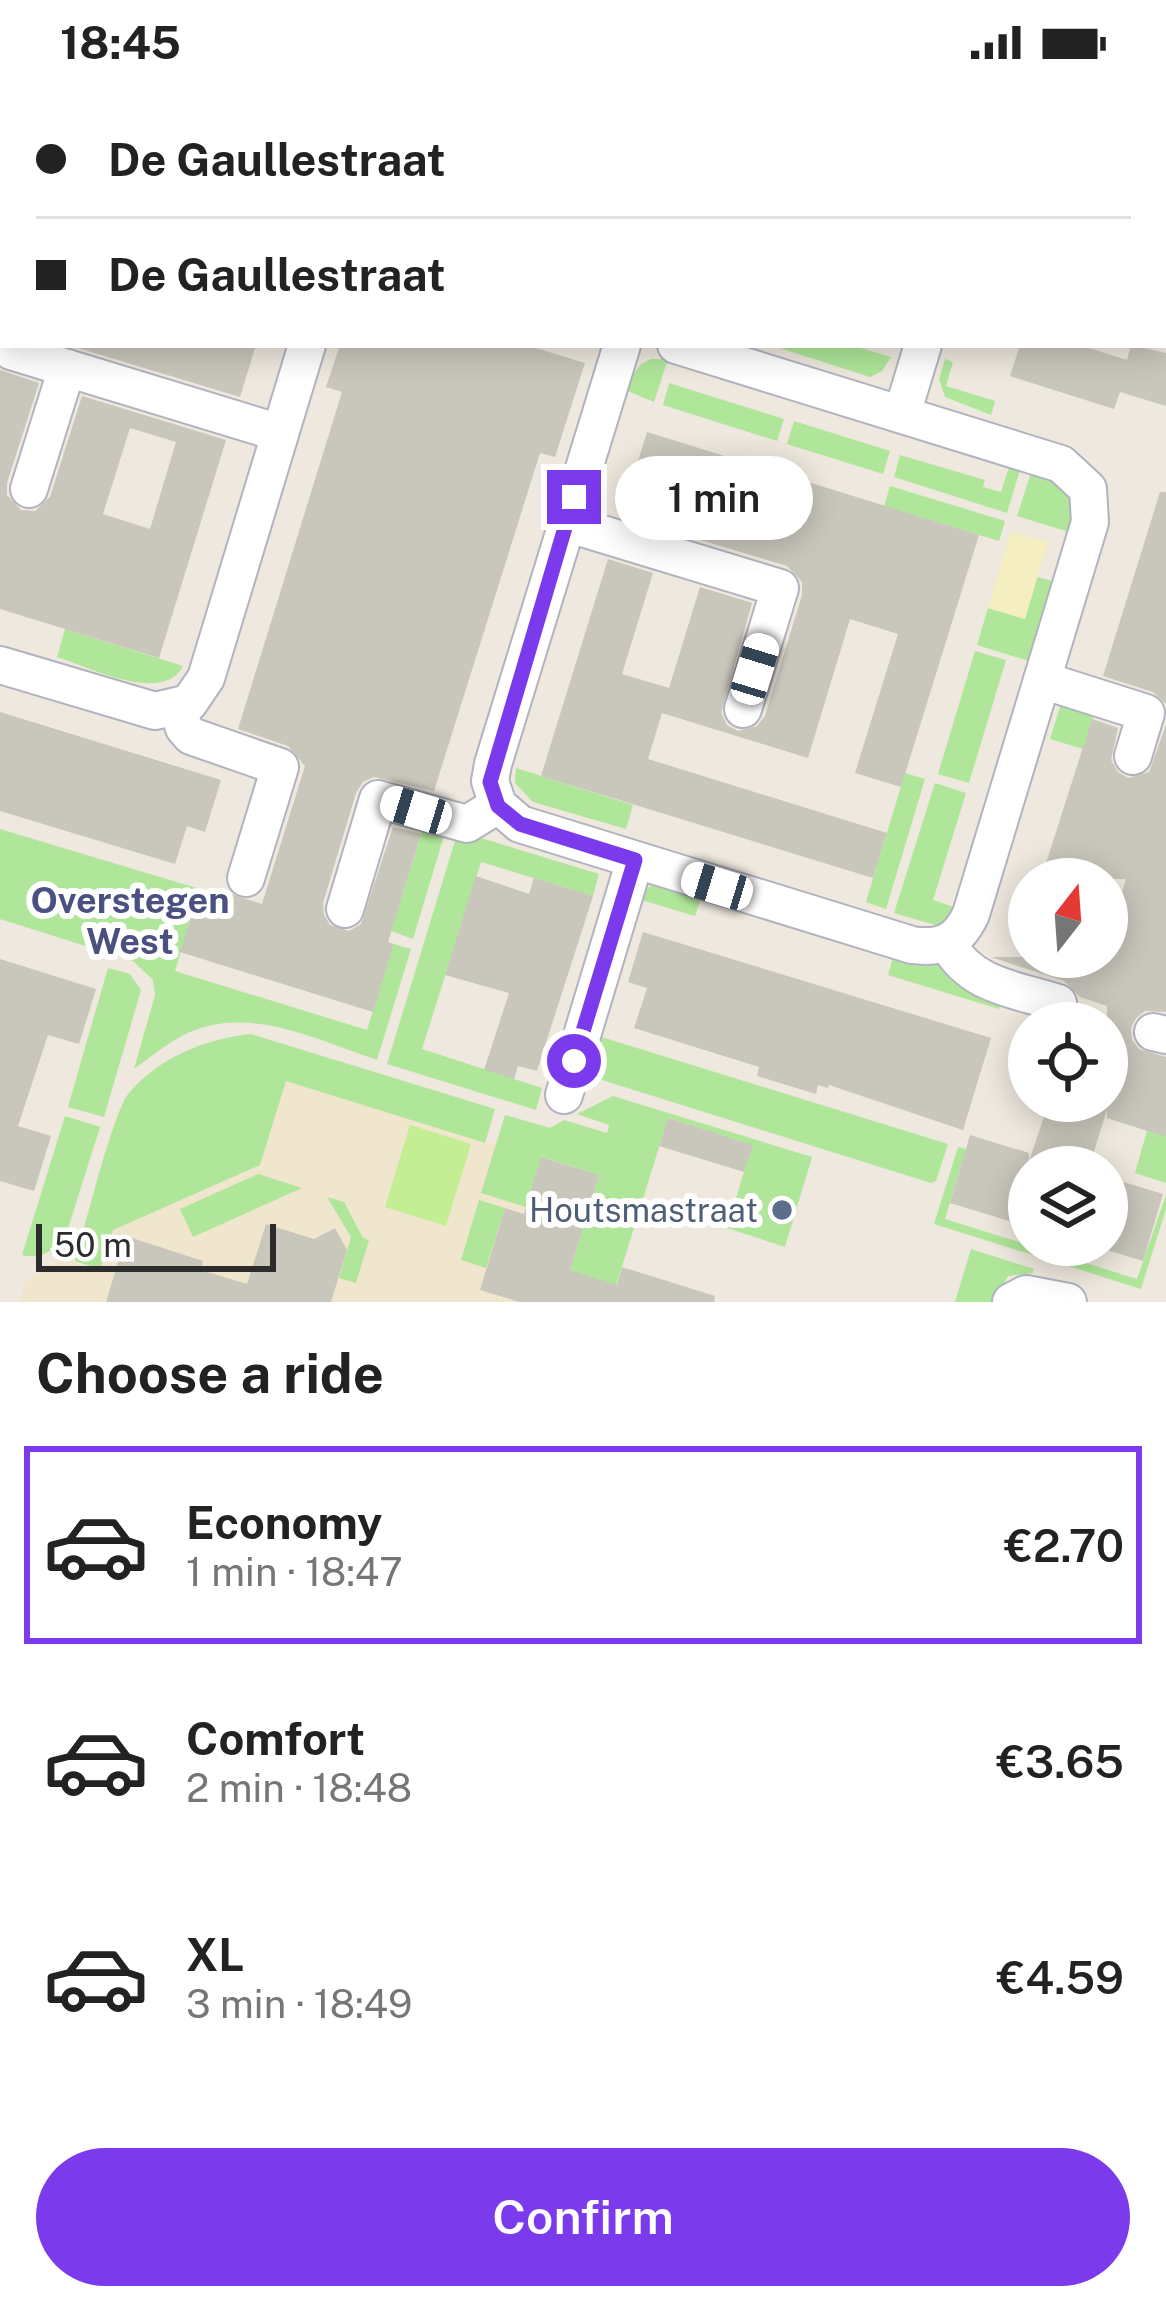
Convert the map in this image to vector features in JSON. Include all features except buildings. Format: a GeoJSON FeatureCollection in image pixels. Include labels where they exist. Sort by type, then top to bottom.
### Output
{"type":"FeatureCollection","features":[{"type":"Feature","properties":{"kind":"street"},"geometry":{"type":"LineString","coordinates":[[0,664],[143,708],[177,708],[189,703],[206,678],[306,348]]}},
{"type":"Feature","properties":{"kind":"street"},"geometry":{"type":"LineString","coordinates":[[621,348],[493,764],[490,782],[498,806],[520,824],[912,946],[948,944],[971,914],[1090,522],[1088,489],[1060,464],[686,348]]}},
{"type":"Feature","properties":{"kind":"street"},"geometry":{"type":"LineString","coordinates":[[902,414],[922,348]]}},
{"type":"Feature","properties":{"kind":"street"},"geometry":{"type":"LineString","coordinates":[[11,351],[280,433]]}},
{"type":"Feature","properties":{"kind":"street"},"geometry":{"type":"LineString","coordinates":[[29,489],[67,368]]}},
{"type":"Feature","properties":{"kind":"street"},"geometry":{"type":"LineString","coordinates":[[566,523],[780,588],[743,709]]}},
{"type":"Feature","properties":{"kind":"street"},"geometry":{"type":"LineString","coordinates":[[1042,680],[1146,713],[1133,756]]}},
{"type":"Feature","properties":{"kind":"street"},"geometry":{"type":"LineString","coordinates":[[177,708],[191,736],[280,767],[246,878]]}},
{"type":"Feature","properties":{"kind":"street"},"geometry":{"type":"LineString","coordinates":[[345,909],[378,799],[467,824],[498,806]]}},
{"type":"Feature","properties":{"kind":"street"},"geometry":{"type":"LineString","coordinates":[[564,1095],[635,860]]}},
{"type":"Feature","properties":{"kind":"street"},"geometry":{"type":"LineString","coordinates":[[948,944],[957,961],[974,976],[1055,1002]]}},
{"type":"Feature","properties":{"kind":"street"},"geometry":{"type":"LineString","coordinates":[[1011,1302],[1026,1294],[1068,1302]]}},
{"type":"Feature","properties":{"kind":"shaded area"},"geometry":{"type":"Polygon","coordinates":[[[285,1081],[599,1175],[563,1302],[19,1302],[26,1280],[63,1258],[100,1269],[113,1230],[260,1165],[285,1081]]]}},
{"type":"Feature","properties":{"kind":"green space"},"geometry":{"type":"Polygon","coordinates":[[[779,348],[860,348],[891,357],[882,371],[870,377],[779,348]]]}},
{"type":"Feature","properties":{"kind":"green space"},"geometry":{"type":"Polygon","coordinates":[[[668,359],[654,402],[623,389],[641,364],[668,359]]]}},
{"type":"Feature","properties":{"kind":"green space"},"geometry":{"type":"Polygon","coordinates":[[[945,359],[953,362],[946,386],[995,401],[991,415],[945,397],[939,379],[945,359]]]}},
{"type":"Feature","properties":{"kind":"green space"},"geometry":{"type":"Polygon","coordinates":[[[669,383],[784,419],[777,441],[663,405],[669,383]]]}},
{"type":"Feature","properties":{"kind":"green space"},"geometry":{"type":"Polygon","coordinates":[[[794,421],[890,451],[883,474],[787,444],[794,421]]]}},
{"type":"Feature","properties":{"kind":"green space"},"geometry":{"type":"Polygon","coordinates":[[[900,455],[985,480],[983,487],[1001,492],[1010,464],[1021,467],[1007,513],[894,477],[900,455]]]}},
{"type":"Feature","properties":{"kind":"green space"},"geometry":{"type":"Polygon","coordinates":[[[1032,470],[1065,483],[1076,507],[1072,533],[1017,516],[1032,470]]]}},
{"type":"Feature","properties":{"kind":"green space"},"geometry":{"type":"Polygon","coordinates":[[[890,486],[1005,521],[999,541],[884,506],[890,486]]]}},
{"type":"Feature","properties":{"kind":"green space"},"geometry":{"type":"Polygon","coordinates":[[[1037,577],[1056,582],[1032,662],[977,645],[988,608],[1025,619],[1037,577]]]}},
{"type":"Feature","properties":{"kind":"green space"},"geometry":{"type":"Polygon","coordinates":[[[65,629],[183,666],[160,682],[106,675],[57,657],[65,629]]]}},
{"type":"Feature","properties":{"kind":"green space"},"geometry":{"type":"Polygon","coordinates":[[[975,651],[1006,660],[969,783],[938,774],[975,651]]]}},
{"type":"Feature","properties":{"kind":"green space"},"geometry":{"type":"Polygon","coordinates":[[[1064,694],[1097,704],[1083,749],[1050,739],[1064,694]]]}},
{"type":"Feature","properties":{"kind":"green space"},"geometry":{"type":"Polygon","coordinates":[[[516,768],[633,805],[626,829],[533,802],[515,783],[516,768]]]}},
{"type":"Feature","properties":{"kind":"green space"},"geometry":{"type":"Polygon","coordinates":[[[905,773],[925,779],[886,909],[866,902],[905,773]]]}},
{"type":"Feature","properties":{"kind":"green space"},"geometry":{"type":"Polygon","coordinates":[[[935,783],[966,793],[933,900],[957,908],[942,927],[894,913],[935,783]]]}},
{"type":"Feature","properties":{"kind":"green space"},"geometry":{"type":"Polygon","coordinates":[[[425,822],[446,829],[413,939],[391,931],[425,822]]]}},
{"type":"Feature","properties":{"kind":"green space"},"geometry":{"type":"Polygon","coordinates":[[[0,829],[200,889],[175,971],[367,1030],[394,944],[411,949],[377,1060],[279,1027],[229,1023],[180,1037],[134,1069],[155,995],[153,980],[133,961],[0,919],[0,829]]]}},
{"type":"Feature","properties":{"kind":"green space"},"geometry":{"type":"Polygon","coordinates":[[[458,831],[599,874],[593,896],[481,862],[422,1049],[542,1088],[536,1110],[387,1064],[458,831]]]}},
{"type":"Feature","properties":{"kind":"green space"},"geometry":{"type":"Polygon","coordinates":[[[662,883],[702,895],[695,916],[638,899],[650,886],[662,883]]]}},
{"type":"Feature","properties":{"kind":"green space"},"geometry":{"type":"Polygon","coordinates":[[[894,954],[943,959],[1003,997],[999,1009],[888,975],[894,954]]]}},
{"type":"Feature","properties":{"kind":"green space"},"geometry":{"type":"Polygon","coordinates":[[[108,968],[130,974],[141,990],[104,1117],[68,1107],[108,968]]]}},
{"type":"Feature","properties":{"kind":"green space"},"geometry":{"type":"Polygon","coordinates":[[[251,1034],[495,1109],[485,1143],[286,1081],[260,1165],[113,1230],[100,1269],[75,1261],[107,1146],[129,1093],[155,1069],[184,1052],[251,1034]]]}},
{"type":"Feature","properties":{"kind":"green space"},"geometry":{"type":"Polygon","coordinates":[[[595,1035],[948,1144],[936,1181],[583,1074],[595,1035]]]}},
{"type":"Feature","properties":{"kind":"green space"},"geometry":{"type":"Polygon","coordinates":[[[613,1096],[812,1157],[785,1247],[727,1228],[752,1145],[668,1118],[611,1302],[570,1270],[599,1175],[542,1157],[526,1207],[481,1193],[505,1115],[550,1128],[564,1120],[607,1133],[609,1125],[577,1114],[613,1096]]]}},
{"type":"Feature","properties":{"kind":"green space"},"geometry":{"type":"Polygon","coordinates":[[[65,1116],[100,1127],[66,1235],[47,1253],[22,1255],[65,1116]]]}},
{"type":"Feature","properties":{"kind":"green space"},"geometry":{"type":"Polygon","coordinates":[[[410,1125],[471,1144],[446,1226],[385,1207],[410,1125]]]}},
{"type":"Feature","properties":{"kind":"green space"},"geometry":{"type":"Polygon","coordinates":[[[1147,1131],[1166,1137],[1166,1183],[1135,1173],[1147,1131]]]}},
{"type":"Feature","properties":{"kind":"green space"},"geometry":{"type":"Polygon","coordinates":[[[958,1147],[966,1149],[945,1219],[1008,1239],[1008,1247],[934,1224],[958,1147]]]}},
{"type":"Feature","properties":{"kind":"green space"},"geometry":{"type":"Polygon","coordinates":[[[258,1174],[302,1188],[193,1237],[180,1209],[258,1174]]]}},
{"type":"Feature","properties":{"kind":"green space"},"geometry":{"type":"Polygon","coordinates":[[[1166,1195],[1166,1209],[1141,1289],[1068,1266],[1095,1266],[1137,1279],[1166,1195]]]}},
{"type":"Feature","properties":{"kind":"green space"},"geometry":{"type":"Polygon","coordinates":[[[327,1197],[344,1202],[363,1238],[369,1240],[356,1283],[339,1278],[351,1237],[327,1197]]]}},
{"type":"Feature","properties":{"kind":"green space"},"geometry":{"type":"Polygon","coordinates":[[[479,1200],[505,1208],[486,1268],[461,1260],[479,1200]]]}},
{"type":"Feature","properties":{"kind":"green space"},"geometry":{"type":"Polygon","coordinates":[[[971,1249],[1008,1261],[1008,1266],[1034,1269],[1033,1273],[1008,1276],[995,1302],[955,1302],[971,1249]]]}},
{"type":"Feature","properties":{"kind":"sand"},"geometry":{"type":"Polygon","coordinates":[[[1011,531],[1048,542],[1025,619],[988,608],[1011,531]]]}},
{"type":"Feature","properties":{"kind":"place","name":"Houtsmastraat"},"geometry":{"type":"Point","coordinates":[782,1210]}},
{"type":"Feature","properties":{"kind":"district","name":"Overstegen West"},"geometry":{"type":"Point","coordinates":[130,920]}},
{"type":"Feature","properties":{"kind":"route"},"geometry":{"type":"LineString","coordinates":[[574,497],[490,782],[498,806],[520,824],[635,860],[574,1061]]}}]}
